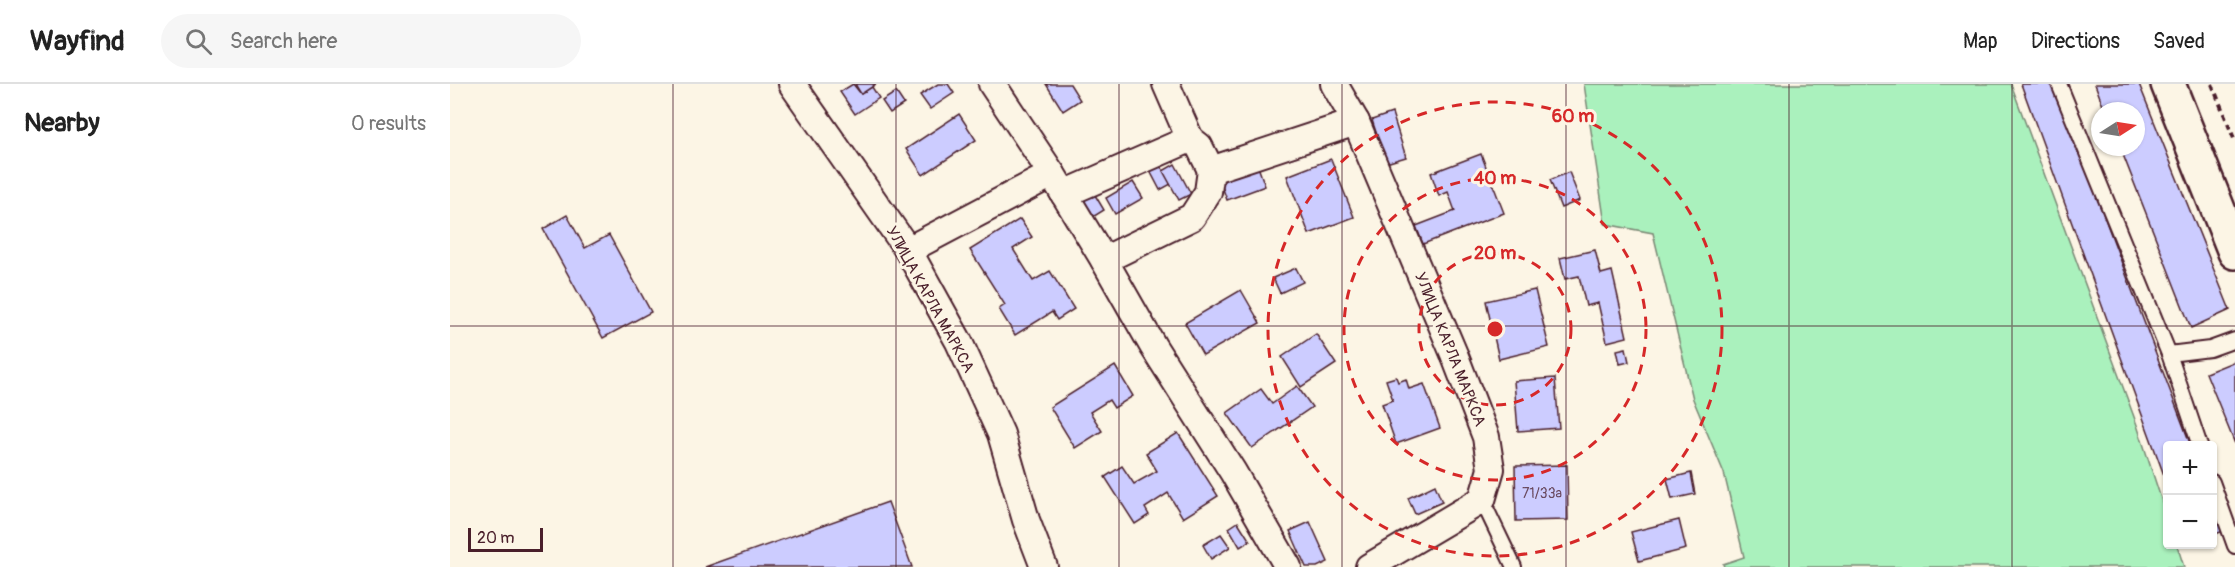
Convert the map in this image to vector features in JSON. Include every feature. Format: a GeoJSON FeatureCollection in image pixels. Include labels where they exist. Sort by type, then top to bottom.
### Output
{"type":"FeatureCollection","features":[{"type":"Feature","properties":{"kind":"street","name":"УЛИЦА КАРЛА МАРКСА"},"geometry":{"type":"LineString","coordinates":[[792,84],[908,250],[959,342],[1001,434],[1026,520],[1044,567]]}},
{"type":"Feature","properties":{"kind":"street"},"geometry":{"type":"LineString","coordinates":[[992,84],[1058,184],[1153,346],[1233,472],[1288,567]]}},
{"type":"Feature","properties":{"kind":"street"},"geometry":{"type":"LineString","coordinates":[[1104,260],[1192,217],[1208,192],[1211,170],[1199,146],[1190,139],[1166,84]]}},
{"type":"Feature","properties":{"kind":"street","name":"УЛИЦА КАРЛА МАРКСА"},"geometry":{"type":"LineString","coordinates":[[1334,84],[1356,122],[1454,354],[1486,437],[1491,469],[1482,500]]}},
{"type":"Feature","properties":{"kind":"street"},"geometry":{"type":"LineString","coordinates":[[2168,84],[2235,252]]}},
{"type":"Feature","properties":{"kind":"street"},"geometry":{"type":"LineString","coordinates":[[1211,170],[1356,122]]}},
{"type":"Feature","properties":{"kind":"street"},"geometry":{"type":"LineString","coordinates":[[908,250],[1058,184],[1190,139]]}},
{"type":"Feature","properties":{"kind":"street"},"geometry":{"type":"LineString","coordinates":[[1369,567],[1482,500]]}},
{"type":"Feature","properties":{"kind":"lane"},"geometry":{"type":"LineString","coordinates":[[2059,84],[2169,354],[2197,441]]}},
{"type":"Feature","properties":{"kind":"lane"},"geometry":{"type":"LineString","coordinates":[[2169,354],[2210,349],[2235,340]]}},
{"type":"Feature","properties":{"kind":"lane"},"geometry":{"type":"LineString","coordinates":[[2217,495],[2235,546]]}},
{"type":"Feature","properties":{"kind":"lane"},"geometry":{"type":"LineString","coordinates":[[1482,500],[1514,567]]}},
{"type":"Feature","properties":{"kind":"path"},"geometry":{"type":"LineString","coordinates":[[2212,84],[2235,141]]}},
{"type":"Feature","properties":{"kind":"green space"},"geometry":{"type":"Polygon","coordinates":[[[1584,84],[2011,84],[2137,425],[2163,505],[2163,549],[2178,549],[2184,567],[1724,567],[1723,564],[1744,557],[1724,473],[1693,399],[1653,233],[1605,224],[1584,84]]]}},
{"type":"Feature","properties":{"kind":"building"},"geometry":{"type":"Polygon","coordinates":[[[853,84],[861,94],[872,87],[879,98],[855,114],[840,92],[853,84]]]}},
{"type":"Feature","properties":{"kind":"building"},"geometry":{"type":"Polygon","coordinates":[[[855,84],[876,84],[861,94],[855,84]]]}},
{"type":"Feature","properties":{"kind":"building"},"geometry":{"type":"Polygon","coordinates":[[[938,84],[948,84],[954,93],[930,109],[920,95],[938,84]]]}},
{"type":"Feature","properties":{"kind":"building"},"geometry":{"type":"Polygon","coordinates":[[[1046,84],[1070,84],[1080,100],[1063,111],[1046,84]]]}},
{"type":"Feature","properties":{"kind":"building"},"geometry":{"type":"Polygon","coordinates":[[[2021,84],[2054,84],[2189,441],[2163,441],[2163,472],[2021,84]]]}},
{"type":"Feature","properties":{"kind":"building"},"geometry":{"type":"Polygon","coordinates":[[[2095,84],[2139,84],[2230,310],[2191,328],[2124,156],[2145,156],[2145,102],[2102,102],[2095,84]]]}},
{"type":"Feature","properties":{"kind":"building"},"geometry":{"type":"Polygon","coordinates":[[[896,92],[904,104],[890,113],[882,101],[896,92]]]}},
{"type":"Feature","properties":{"kind":"building"},"geometry":{"type":"Polygon","coordinates":[[[1392,113],[1406,157],[1386,163],[1372,120],[1392,113]]]}},
{"type":"Feature","properties":{"kind":"building"},"geometry":{"type":"Polygon","coordinates":[[[959,114],[976,140],[923,175],[906,149],[959,114]]]}},
{"type":"Feature","properties":{"kind":"building"},"geometry":{"type":"Polygon","coordinates":[[[1481,154],[1504,213],[1423,244],[1416,226],[1455,211],[1448,192],[1439,196],[1431,173],[1481,154]]]}},
{"type":"Feature","properties":{"kind":"building"},"geometry":{"type":"Polygon","coordinates":[[[1331,159],[1354,217],[1309,234],[1287,176],[1331,159]]]}},
{"type":"Feature","properties":{"kind":"building"},"geometry":{"type":"Polygon","coordinates":[[[1158,161],[1171,184],[1160,190],[1148,167],[1158,161]]]}},
{"type":"Feature","properties":{"kind":"building"},"geometry":{"type":"Polygon","coordinates":[[[1256,161],[1265,186],[1227,200],[1218,175],[1256,161]]]}},
{"type":"Feature","properties":{"kind":"building"},"geometry":{"type":"Polygon","coordinates":[[[1175,164],[1191,194],[1179,200],[1163,171],[1175,164]]]}},
{"type":"Feature","properties":{"kind":"building"},"geometry":{"type":"Polygon","coordinates":[[[1569,172],[1580,200],[1561,208],[1550,180],[1569,172]]]}},
{"type":"Feature","properties":{"kind":"building"},"geometry":{"type":"Polygon","coordinates":[[[1133,182],[1143,198],[1115,214],[1106,198],[1133,182]]]}},
{"type":"Feature","properties":{"kind":"building"},"geometry":{"type":"Polygon","coordinates":[[[1092,190],[1104,210],[1088,220],[1076,200],[1092,190]]]}},
{"type":"Feature","properties":{"kind":"building"},"geometry":{"type":"Polygon","coordinates":[[[567,215],[585,248],[609,235],[651,312],[603,338],[543,229],[567,215]]]}},
{"type":"Feature","properties":{"kind":"building"},"geometry":{"type":"Polygon","coordinates":[[[1020,219],[1032,237],[1013,249],[1033,281],[1050,271],[1074,309],[1057,320],[1052,312],[1015,335],[999,309],[1005,305],[970,250],[1020,219]]]}},
{"type":"Feature","properties":{"kind":"building"},"geometry":{"type":"Polygon","coordinates":[[[1595,250],[1601,274],[1612,271],[1627,337],[1607,342],[1598,303],[1586,306],[1579,276],[1565,279],[1560,258],[1595,250]]]}},
{"type":"Feature","properties":{"kind":"building"},"geometry":{"type":"Polygon","coordinates":[[[1296,268],[1303,282],[1280,293],[1273,278],[1296,268]]]}},
{"type":"Feature","properties":{"kind":"building"},"geometry":{"type":"Polygon","coordinates":[[[1241,290],[1260,323],[1203,355],[1185,323],[1241,290]]]}},
{"type":"Feature","properties":{"kind":"building"},"geometry":{"type":"Polygon","coordinates":[[[1535,290],[1549,347],[1499,359],[1486,301],[1535,290]]]}},
{"type":"Feature","properties":{"kind":"building"},"geometry":{"type":"Polygon","coordinates":[[[1316,334],[1336,364],[1301,387],[1282,357],[1316,334]]]}},
{"type":"Feature","properties":{"kind":"building"},"geometry":{"type":"Polygon","coordinates":[[[1626,348],[1629,362],[1620,364],[1617,350],[1626,348]]]}},
{"type":"Feature","properties":{"kind":"building"},"geometry":{"type":"Polygon","coordinates":[[[2235,361],[2235,444],[2206,373],[2235,361]]]}},
{"type":"Feature","properties":{"kind":"building"},"geometry":{"type":"Polygon","coordinates":[[[1115,366],[1133,396],[1114,408],[1109,400],[1090,412],[1102,431],[1075,448],[1050,407],[1115,366]]]}},
{"type":"Feature","properties":{"kind":"building"},"geometry":{"type":"Polygon","coordinates":[[[1396,377],[1398,382],[1406,379],[1409,389],[1424,384],[1440,428],[1396,444],[1382,404],[1393,400],[1386,380],[1396,377]]]}},
{"type":"Feature","properties":{"kind":"building"},"geometry":{"type":"Polygon","coordinates":[[[1555,378],[1559,428],[1518,431],[1514,381],[1555,378]]]}},
{"type":"Feature","properties":{"kind":"building"},"geometry":{"type":"Polygon","coordinates":[[[1297,386],[1312,407],[1252,448],[1227,413],[1261,389],[1272,404],[1297,386]]]}},
{"type":"Feature","properties":{"kind":"building"},"geometry":{"type":"Polygon","coordinates":[[[1178,433],[1218,496],[1183,518],[1168,493],[1145,508],[1149,515],[1135,524],[1105,477],[1122,466],[1134,484],[1157,471],[1146,453],[1178,433]]]}},
{"type":"Feature","properties":{"kind":"building"},"geometry":{"type":"Polygon","coordinates":[[[1567,465],[1568,520],[1516,521],[1515,466],[1567,465]]]}},
{"type":"Feature","properties":{"kind":"building"},"geometry":{"type":"Polygon","coordinates":[[[1691,473],[1695,494],[1672,499],[1667,479],[1691,473]]]}},
{"type":"Feature","properties":{"kind":"building"},"geometry":{"type":"Polygon","coordinates":[[[1435,485],[1442,502],[1415,514],[1408,498],[1435,485]]]}},
{"type":"Feature","properties":{"kind":"building"},"geometry":{"type":"Polygon","coordinates":[[[888,502],[912,567],[705,567],[888,502]]]}},
{"type":"Feature","properties":{"kind":"building"},"geometry":{"type":"Polygon","coordinates":[[[2217,514],[2224,531],[2217,533],[2217,514]]]}},
{"type":"Feature","properties":{"kind":"building"},"geometry":{"type":"Polygon","coordinates":[[[1679,520],[1686,549],[1639,561],[1631,532],[1679,520]]]}},
{"type":"Feature","properties":{"kind":"building"},"geometry":{"type":"Polygon","coordinates":[[[1238,522],[1250,541],[1240,547],[1229,528],[1238,522]]]}},
{"type":"Feature","properties":{"kind":"building"},"geometry":{"type":"Polygon","coordinates":[[[1310,522],[1328,562],[1317,567],[1306,567],[1290,531],[1310,522]]]}},
{"type":"Feature","properties":{"kind":"building"},"geometry":{"type":"Polygon","coordinates":[[[1221,534],[1230,547],[1211,559],[1203,545],[1221,534]]]}}]}
